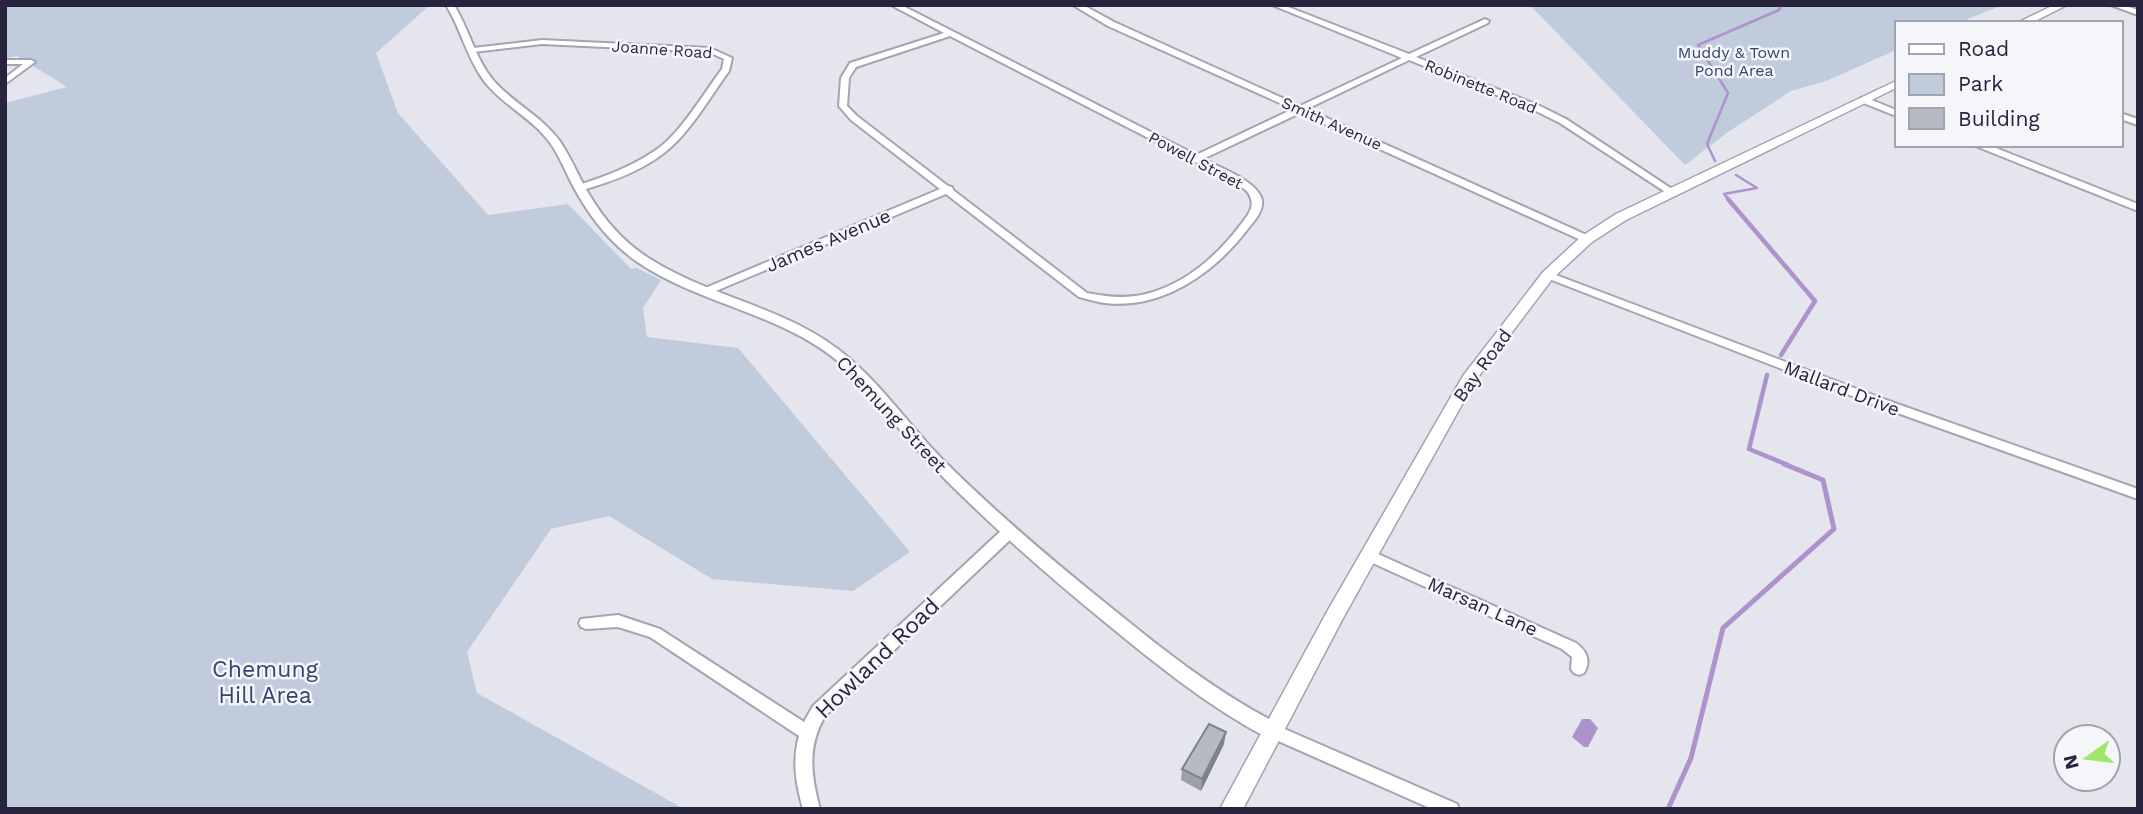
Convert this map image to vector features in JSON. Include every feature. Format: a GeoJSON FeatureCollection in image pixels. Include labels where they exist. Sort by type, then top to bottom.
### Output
{"type":"FeatureCollection","features":[{"type":"Feature","properties":{"kind":"main road"},"geometry":{"type":"LineString","coordinates":[[2027,21],[2063,5]]}},
{"type":"Feature","properties":{"kind":"main road","name":"Bay Road"},"geometry":{"type":"LineString","coordinates":[[1231,809],[1468,379],[1548,275],[1587,239],[1621,217],[1895,84]]}},
{"type":"Feature","properties":{"kind":"street","name":"Chemung Street"},"geometry":{"type":"LineString","coordinates":[[450,5],[467,32],[482,71],[491,85],[552,137],[579,188],[605,227],[625,247],[655,268],[803,334],[844,360],[918,442],[1009,532],[1206,693],[1273,731]]}},
{"type":"Feature","properties":{"kind":"street","name":"Powell Street"},"geometry":{"type":"LineString","coordinates":[[895,5],[1250,188],[1258,202],[1255,212],[1222,255],[1200,273],[1155,294],[1121,301],[1095,299],[1073,289],[949,189]]}},
{"type":"Feature","properties":{"kind":"street","name":"Smith Avenue"},"geometry":{"type":"LineString","coordinates":[[1077,5],[1111,24],[1587,239]]}},
{"type":"Feature","properties":{"kind":"street"},"geometry":{"type":"LineString","coordinates":[[2115,5],[2138,13]]}},
{"type":"Feature","properties":{"kind":"street","name":"Robinette Road"},"geometry":{"type":"LineString","coordinates":[[1280,6],[1551,114],[1672,192]]}},
{"type":"Feature","properties":{"kind":"street"},"geometry":{"type":"LineString","coordinates":[[1196,159],[1485,21]]}},
{"type":"Feature","properties":{"kind":"street"},"geometry":{"type":"LineString","coordinates":[[949,189],[854,118],[843,103],[845,78],[853,65],[950,34]]}},
{"type":"Feature","properties":{"kind":"street","name":"Joanne Road"},"geometry":{"type":"LineString","coordinates":[[473,50],[542,42],[710,50],[727,58],[726,69],[668,145],[638,166],[579,188]]}},
{"type":"Feature","properties":{"kind":"street"},"geometry":{"type":"LineString","coordinates":[[5,62],[31,62],[5,82]]}},
{"type":"Feature","properties":{"kind":"street"},"geometry":{"type":"LineString","coordinates":[[1864,100],[1895,113]]}},
{"type":"Feature","properties":{"kind":"street"},"geometry":{"type":"LineString","coordinates":[[1983,147],[2138,208]]}},
{"type":"Feature","properties":{"kind":"street","name":"James Avenue"},"geometry":{"type":"LineString","coordinates":[[708,290],[949,189]]}},
{"type":"Feature","properties":{"kind":"street","name":"Mallard Drive"},"geometry":{"type":"LineString","coordinates":[[1548,275],[1895,408],[2138,494]]}},
{"type":"Feature","properties":{"kind":"street","name":"Howland Road"},"geometry":{"type":"LineString","coordinates":[[812,809],[802,763],[812,721],[830,700],[1009,532]]}},
{"type":"Feature","properties":{"kind":"street","name":"Marsan Lane"},"geometry":{"type":"LineString","coordinates":[[1369,555],[1567,645],[1579,653],[1579,670]]}},
{"type":"Feature","properties":{"kind":"street"},"geometry":{"type":"LineString","coordinates":[[586,623],[618,621],[655,633],[807,733]]}},
{"type":"Feature","properties":{"kind":"street"},"geometry":{"type":"LineString","coordinates":[[1273,731],[1451,809]]}},
{"type":"Feature","properties":{"kind":"green space","name":"Chemung Hill Area"},"geometry":{"type":"Polygon","coordinates":[[[5,5],[430,5],[376,53],[398,113],[488,215],[568,204],[631,269],[637,268],[661,280],[643,308],[647,337],[738,348],[910,552],[853,591],[712,579],[609,516],[551,529],[467,652],[477,693],[684,809],[5,809],[5,103],[67,87],[17,56],[5,58],[5,5]]]}},
{"type":"Feature","properties":{"kind":"green space","name":"Muddy & Town Pond Area"},"geometry":{"type":"Polygon","coordinates":[[[1530,5],[2003,5],[1963,21],[1895,21],[1895,50],[1826,81],[1791,91],[1728,132],[1685,165],[1530,5]]]}},
{"type":"Feature","properties":{"kind":"shaded area"},"geometry":{"type":"Polygon","coordinates":[[[1582,719],[1590,719],[1598,728],[1588,747],[1584,747],[1572,737],[1582,719]]]}},
{"type":"Feature","properties":{"kind":"building"},"geometry":{"type":"Polygon","coordinates":[[[1209,724],[1226,732],[1202,779],[1182,769],[1209,724]]]}},
{"type":"Feature","properties":{"kind":"waterway"},"geometry":{"type":"LineString","coordinates":[[1715,161],[1707,144],[1728,93],[1698,45],[1779,10],[1782,5]]}},
{"type":"Feature","properties":{"kind":"waterway"},"geometry":{"type":"LineString","coordinates":[[1730,201],[1724,194],[1757,188],[1736,175]]}},
{"type":"Feature","properties":{"kind":"waterway"},"geometry":{"type":"LineString","coordinates":[[1728,199],[1815,301],[1781,355]]}},
{"type":"Feature","properties":{"kind":"waterway"},"geometry":{"type":"LineString","coordinates":[[1767,375],[1749,449],[1788,465]]}},
{"type":"Feature","properties":{"kind":"waterway"},"geometry":{"type":"LineString","coordinates":[[1668,809],[1691,758],[1723,628],[1834,529],[1823,480],[1784,464]]}}]}
